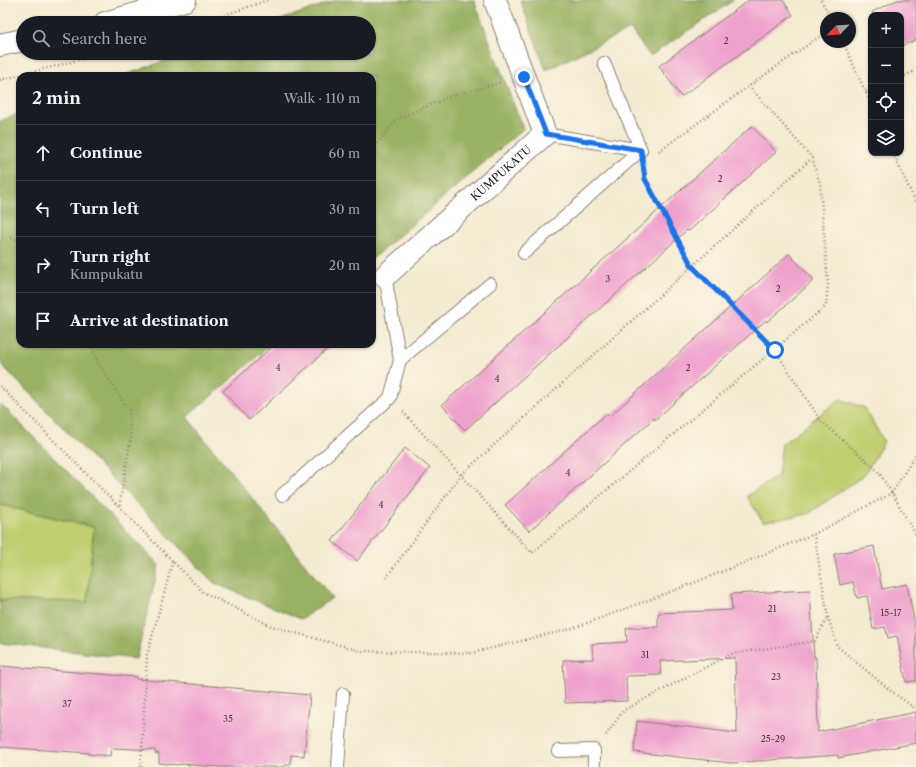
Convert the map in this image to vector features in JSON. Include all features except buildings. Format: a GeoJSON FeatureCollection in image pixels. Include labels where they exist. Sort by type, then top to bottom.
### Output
{"type":"FeatureCollection","features":[{"type":"Feature","properties":{"kind":"street"},"geometry":{"type":"LineString","coordinates":[[129,16],[185,0]]}},
{"type":"Feature","properties":{"kind":"street"},"geometry":{"type":"LineString","coordinates":[[495,0],[546,134]]}},
{"type":"Feature","properties":{"kind":"street"},"geometry":{"type":"LineString","coordinates":[[0,45],[16,42]]}},
{"type":"Feature","properties":{"kind":"street","name":"KUMPUKATU"},"geometry":{"type":"LineString","coordinates":[[385,276],[546,134]]}},
{"type":"Feature","properties":{"kind":"lane"},"geometry":{"type":"LineString","coordinates":[[604,63],[641,150]]}},
{"type":"Feature","properties":{"kind":"lane"},"geometry":{"type":"LineString","coordinates":[[546,134],[641,150]]}},
{"type":"Feature","properties":{"kind":"lane"},"geometry":{"type":"LineString","coordinates":[[524,253],[641,150]]}},
{"type":"Feature","properties":{"kind":"lane"},"geometry":{"type":"LineString","coordinates":[[282,495],[390,398],[400,360],[385,276]]}},
{"type":"Feature","properties":{"kind":"lane"},"geometry":{"type":"LineString","coordinates":[[400,360],[490,284]]}},
{"type":"Feature","properties":{"kind":"lane"},"geometry":{"type":"LineString","coordinates":[[338,767],[343,694]]}},
{"type":"Feature","properties":{"kind":"lane"},"geometry":{"type":"LineString","coordinates":[[558,751],[594,750],[594,767]]}},
{"type":"Feature","properties":{"kind":"path"},"geometry":{"type":"LineString","coordinates":[[222,16],[268,0]]}},
{"type":"Feature","properties":{"kind":"path"},"geometry":{"type":"LineString","coordinates":[[821,0],[828,12]]}},
{"type":"Feature","properties":{"kind":"path"},"geometry":{"type":"LineString","coordinates":[[820,36],[656,154],[641,150],[645,179],[692,266],[775,350],[821,421],[878,471],[916,535]]}},
{"type":"Feature","properties":{"kind":"path"},"geometry":{"type":"LineString","coordinates":[[846,48],[868,97]]}},
{"type":"Feature","properties":{"kind":"path"},"geometry":{"type":"LineString","coordinates":[[31,72],[79,60]]}},
{"type":"Feature","properties":{"kind":"path"},"geometry":{"type":"LineString","coordinates":[[904,76],[916,71]]}},
{"type":"Feature","properties":{"kind":"path"},"geometry":{"type":"LineString","coordinates":[[0,80],[16,76]]}},
{"type":"Feature","properties":{"kind":"path"},"geometry":{"type":"LineString","coordinates":[[376,145],[398,118],[454,95],[524,77]]}},
{"type":"Feature","properties":{"kind":"path"},"geometry":{"type":"LineString","coordinates":[[390,398],[532,553],[826,306],[828,284],[820,184],[812,158],[749,86]]}},
{"type":"Feature","properties":{"kind":"path"},"geometry":{"type":"LineString","coordinates":[[894,156],[916,203]]}},
{"type":"Feature","properties":{"kind":"path"},"geometry":{"type":"LineString","coordinates":[[386,578],[461,475],[812,158]]}},
{"type":"Feature","properties":{"kind":"path"},"geometry":{"type":"LineString","coordinates":[[11,238],[16,240]]}},
{"type":"Feature","properties":{"kind":"path"},"geometry":{"type":"LineString","coordinates":[[92,348],[98,363],[128,410],[131,438],[119,507]]}},
{"type":"Feature","properties":{"kind":"path"},"geometry":{"type":"LineString","coordinates":[[0,386],[203,592],[271,626],[361,651],[472,653],[574,628],[699,581],[814,534],[892,493],[916,454]]}},
{"type":"Feature","properties":{"kind":"path"},"geometry":{"type":"LineString","coordinates":[[814,534],[828,617],[837,646],[891,691],[916,709]]}},
{"type":"Feature","properties":{"kind":"path"},"geometry":{"type":"LineString","coordinates":[[141,767],[147,655],[173,561]]}},
{"type":"Feature","properties":{"kind":"path"},"geometry":{"type":"LineString","coordinates":[[594,750],[624,710],[731,654],[815,641],[828,617]]}},
{"type":"Feature","properties":{"kind":"green space"},"geometry":{"type":"Polygon","coordinates":[[[337,0],[474,0],[523,129],[376,256],[376,72],[133,72],[167,60],[376,60],[376,16],[292,16],[337,0]]]}},
{"type":"Feature","properties":{"kind":"green space"},"geometry":{"type":"Polygon","coordinates":[[[520,0],[734,0],[650,56],[630,29],[546,70],[520,0]]]}},
{"type":"Feature","properties":{"kind":"green space"},"geometry":{"type":"Polygon","coordinates":[[[16,115],[16,348],[267,348],[187,417],[332,598],[301,619],[214,583],[0,363],[0,121],[16,115]]]}},
{"type":"Feature","properties":{"kind":"green space"},"geometry":{"type":"Polygon","coordinates":[[[840,399],[865,408],[884,442],[864,475],[808,514],[763,522],[747,496],[778,476],[782,444],[840,399]]]}},
{"type":"Feature","properties":{"kind":"green space"},"geometry":{"type":"Polygon","coordinates":[[[0,403],[159,565],[136,659],[0,643],[0,600],[87,602],[94,527],[0,505],[0,403]]]}},
{"type":"Feature","properties":{"kind":"green space"},"geometry":{"type":"Polygon","coordinates":[[[0,505],[94,527],[87,602],[0,600],[0,505]]]}},
{"type":"Feature","properties":{"kind":"route"},"geometry":{"type":"LineString","coordinates":[[524,77],[546,134],[641,150],[645,179],[692,266],[775,350]]}}]}
